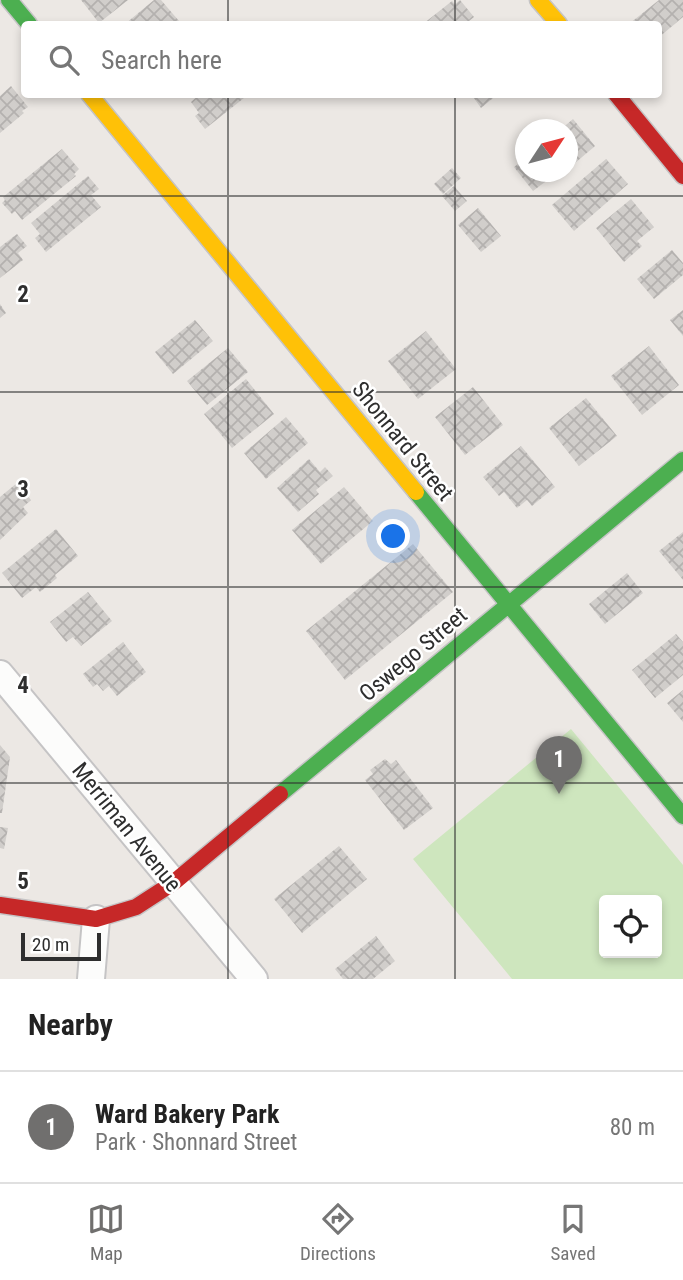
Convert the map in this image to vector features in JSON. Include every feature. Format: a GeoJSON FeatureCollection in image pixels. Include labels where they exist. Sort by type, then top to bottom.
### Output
{"type":"FeatureCollection","features":[{"type":"Feature","properties":{"kind":"street"},"geometry":{"type":"LineString","coordinates":[[9,0],[26,21]]}},
{"type":"Feature","properties":{"kind":"street"},"geometry":{"type":"LineString","coordinates":[[538,0],[556,21]]}},
{"type":"Feature","properties":{"kind":"street","name":"Shonnard Street"},"geometry":{"type":"LineString","coordinates":[[92,98],[683,816]]}},
{"type":"Feature","properties":{"kind":"street"},"geometry":{"type":"LineString","coordinates":[[619,98],[683,176]]}},
{"type":"Feature","properties":{"kind":"street","name":"Oswego Street"},"geometry":{"type":"LineString","coordinates":[[96,919],[136,907],[173,883],[683,460]]}},
{"type":"Feature","properties":{"kind":"street","name":"Merriman Avenue"},"geometry":{"type":"LineString","coordinates":[[0,674],[254,979]]}},
{"type":"Feature","properties":{"kind":"street"},"geometry":{"type":"LineString","coordinates":[[0,905],[96,919],[91,979]]}},
{"type":"Feature","properties":{"kind":"green space"},"geometry":{"type":"Polygon","coordinates":[[[571,729],[683,865],[683,979],[512,979],[413,859],[571,729]]]}},
{"type":"Feature","properties":{"kind":"building"},"geometry":{"type":"Polygon","coordinates":[[[81,0],[128,0],[102,21],[97,21],[81,0]]]}},
{"type":"Feature","properties":{"kind":"building"},"geometry":{"type":"Polygon","coordinates":[[[154,0],[161,0],[179,21],[129,21],[154,0]]]}},
{"type":"Feature","properties":{"kind":"building"},"geometry":{"type":"Polygon","coordinates":[[[460,0],[474,17],[469,21],[427,21],[452,1],[455,4],[460,0]]]}},
{"type":"Feature","properties":{"kind":"building"},"geometry":{"type":"Polygon","coordinates":[[[659,0],[683,0],[683,17],[662,35],[662,21],[633,21],[659,0]]]}},
{"type":"Feature","properties":{"kind":"building"},"geometry":{"type":"Polygon","coordinates":[[[11,86],[28,107],[0,133],[0,96],[11,86]]]}},
{"type":"Feature","properties":{"kind":"building"},"geometry":{"type":"Polygon","coordinates":[[[196,98],[244,98],[205,129],[195,116],[199,113],[191,102],[196,98]]]}},
{"type":"Feature","properties":{"kind":"building"},"geometry":{"type":"Polygon","coordinates":[[[474,98],[493,98],[481,108],[474,98]]]}},
{"type":"Feature","properties":{"kind":"building"},"geometry":{"type":"Polygon","coordinates":[[[578,125],[595,146],[578,160],[578,125]]]}},
{"type":"Feature","properties":{"kind":"building"},"geometry":{"type":"Polygon","coordinates":[[[62,149],[79,169],[74,174],[76,176],[22,220],[15,211],[12,214],[2,203],[5,200],[3,197],[62,149]]]}},
{"type":"Feature","properties":{"kind":"building"},"geometry":{"type":"Polygon","coordinates":[[[606,159],[628,184],[574,231],[552,205],[606,159]]]}},
{"type":"Feature","properties":{"kind":"building"},"geometry":{"type":"Polygon","coordinates":[[[452,168],[461,178],[443,194],[434,184],[452,168]]]}},
{"type":"Feature","properties":{"kind":"building"},"geometry":{"type":"Polygon","coordinates":[[[88,176],[99,189],[91,195],[101,207],[46,252],[35,238],[40,234],[31,223],[88,176]]]}},
{"type":"Feature","properties":{"kind":"building"},"geometry":{"type":"Polygon","coordinates":[[[526,182],[545,182],[533,191],[526,182]]]}},
{"type":"Feature","properties":{"kind":"building"},"geometry":{"type":"Polygon","coordinates":[[[454,186],[467,201],[455,211],[442,196],[454,186]]]}},
{"type":"Feature","properties":{"kind":"building"},"geometry":{"type":"Polygon","coordinates":[[[631,199],[654,227],[637,241],[642,246],[624,262],[596,228],[631,199]]]}},
{"type":"Feature","properties":{"kind":"building"},"geometry":{"type":"Polygon","coordinates":[[[478,208],[501,236],[481,252],[458,225],[478,208]]]}},
{"type":"Feature","properties":{"kind":"building"},"geometry":{"type":"Polygon","coordinates":[[[17,234],[27,246],[18,253],[23,260],[0,278],[0,247],[17,234]]]}},
{"type":"Feature","properties":{"kind":"building"},"geometry":{"type":"Polygon","coordinates":[[[672,250],[683,263],[683,275],[654,299],[637,279],[672,250]]]}},
{"type":"Feature","properties":{"kind":"building"},"geometry":{"type":"Polygon","coordinates":[[[0,304],[6,313],[0,318],[0,304]]]}},
{"type":"Feature","properties":{"kind":"building"},"geometry":{"type":"Polygon","coordinates":[[[683,310],[683,336],[670,320],[683,310]]]}},
{"type":"Feature","properties":{"kind":"building"},"geometry":{"type":"Polygon","coordinates":[[[195,320],[213,341],[173,374],[155,352],[195,320]]]}},
{"type":"Feature","properties":{"kind":"building"},"geometry":{"type":"Polygon","coordinates":[[[426,331],[456,369],[418,399],[388,361],[426,331]]]}},
{"type":"Feature","properties":{"kind":"building"},"geometry":{"type":"Polygon","coordinates":[[[649,346],[679,385],[642,415],[611,376],[649,346]]]}},
{"type":"Feature","properties":{"kind":"building"},"geometry":{"type":"Polygon","coordinates":[[[228,348],[248,372],[207,405],[187,381],[228,348]]]}},
{"type":"Feature","properties":{"kind":"building"},"geometry":{"type":"Polygon","coordinates":[[[246,379],[274,414],[232,448],[204,414],[246,379]]]}},
{"type":"Feature","properties":{"kind":"building"},"geometry":{"type":"Polygon","coordinates":[[[473,387],[503,425],[465,455],[435,417],[473,387]]]}},
{"type":"Feature","properties":{"kind":"building"},"geometry":{"type":"Polygon","coordinates":[[[586,398],[617,436],[579,466],[549,428],[586,398]]]}},
{"type":"Feature","properties":{"kind":"building"},"geometry":{"type":"Polygon","coordinates":[[[286,417],[308,443],[266,479],[244,453],[286,417]]]}},
{"type":"Feature","properties":{"kind":"building"},"geometry":{"type":"Polygon","coordinates":[[[521,446],[555,487],[532,506],[527,500],[517,508],[504,492],[499,496],[483,477],[521,446]]]}},
{"type":"Feature","properties":{"kind":"building"},"geometry":{"type":"Polygon","coordinates":[[[309,459],[320,472],[325,467],[333,476],[316,490],[319,494],[298,512],[277,488],[309,459]]]}},
{"type":"Feature","properties":{"kind":"building"},"geometry":{"type":"Polygon","coordinates":[[[17,483],[31,500],[23,507],[28,513],[0,540],[0,497],[17,483]]]}},
{"type":"Feature","properties":{"kind":"building"},"geometry":{"type":"Polygon","coordinates":[[[344,487],[373,521],[321,564],[292,530],[344,487]]]}},
{"type":"Feature","properties":{"kind":"building"},"geometry":{"type":"Polygon","coordinates":[[[56,529],[78,556],[40,592],[36,587],[22,598],[2,573],[56,529]]]}},
{"type":"Feature","properties":{"kind":"building"},"geometry":{"type":"Polygon","coordinates":[[[683,532],[683,580],[659,551],[683,532]]]}},
{"type":"Feature","properties":{"kind":"building"},"geometry":{"type":"Polygon","coordinates":[[[413,544],[453,592],[345,680],[306,631],[413,544]]]}},
{"type":"Feature","properties":{"kind":"building"},"geometry":{"type":"Polygon","coordinates":[[[627,573],[643,593],[605,624],[589,604],[627,573]]]}},
{"type":"Feature","properties":{"kind":"building"},"geometry":{"type":"Polygon","coordinates":[[[88,592],[112,621],[81,646],[73,637],[66,642],[50,622],[88,592]]]}},
{"type":"Feature","properties":{"kind":"building"},"geometry":{"type":"Polygon","coordinates":[[[676,634],[683,642],[683,675],[655,698],[632,670],[676,634]]]}},
{"type":"Feature","properties":{"kind":"building"},"geometry":{"type":"Polygon","coordinates":[[[123,642],[146,672],[117,696],[109,686],[103,691],[97,684],[93,687],[83,674],[123,642]]]}},
{"type":"Feature","properties":{"kind":"building"},"geometry":{"type":"Polygon","coordinates":[[[683,690],[683,722],[667,703],[683,690]]]}},
{"type":"Feature","properties":{"kind":"building"},"geometry":{"type":"Polygon","coordinates":[[[0,745],[10,757],[2,813],[0,813],[0,745]]]}},
{"type":"Feature","properties":{"kind":"building"},"geometry":{"type":"Polygon","coordinates":[[[385,759],[391,764],[396,760],[433,808],[404,830],[365,780],[373,774],[370,770],[385,759]]]}},
{"type":"Feature","properties":{"kind":"building"},"geometry":{"type":"Polygon","coordinates":[[[0,827],[8,828],[4,849],[0,848],[0,827]]]}},
{"type":"Feature","properties":{"kind":"building"},"geometry":{"type":"Polygon","coordinates":[[[339,846],[367,879],[302,933],[274,899],[339,846]]]}},
{"type":"Feature","properties":{"kind":"building"},"geometry":{"type":"Polygon","coordinates":[[[376,936],[395,961],[373,979],[343,979],[335,969],[376,936]]]}},
{"type":"Feature","properties":{"kind":"traffic: fast"},"geometry":{"type":"LineString","coordinates":[[9,0],[26,21]]}},
{"type":"Feature","properties":{"kind":"traffic: fast"},"geometry":{"type":"LineString","coordinates":[[280,794],[683,460]]}},
{"type":"Feature","properties":{"kind":"traffic: fast"},"geometry":{"type":"LineString","coordinates":[[416,492],[683,816]]}},
{"type":"Feature","properties":{"kind":"traffic: slow"},"geometry":{"type":"LineString","coordinates":[[538,0],[556,21]]}},
{"type":"Feature","properties":{"kind":"traffic: slow"},"geometry":{"type":"LineString","coordinates":[[92,98],[416,492]]}},
{"type":"Feature","properties":{"kind":"traffic: jam"},"geometry":{"type":"LineString","coordinates":[[619,98],[683,176]]}},
{"type":"Feature","properties":{"kind":"traffic: jam"},"geometry":{"type":"LineString","coordinates":[[0,905],[96,919],[136,907],[173,883],[280,794]]}},
{"type":"Feature","properties":{"kind":"place","name":"Ward Bakery Park"},"geometry":{"type":"Point","coordinates":[559,794]}}]}
